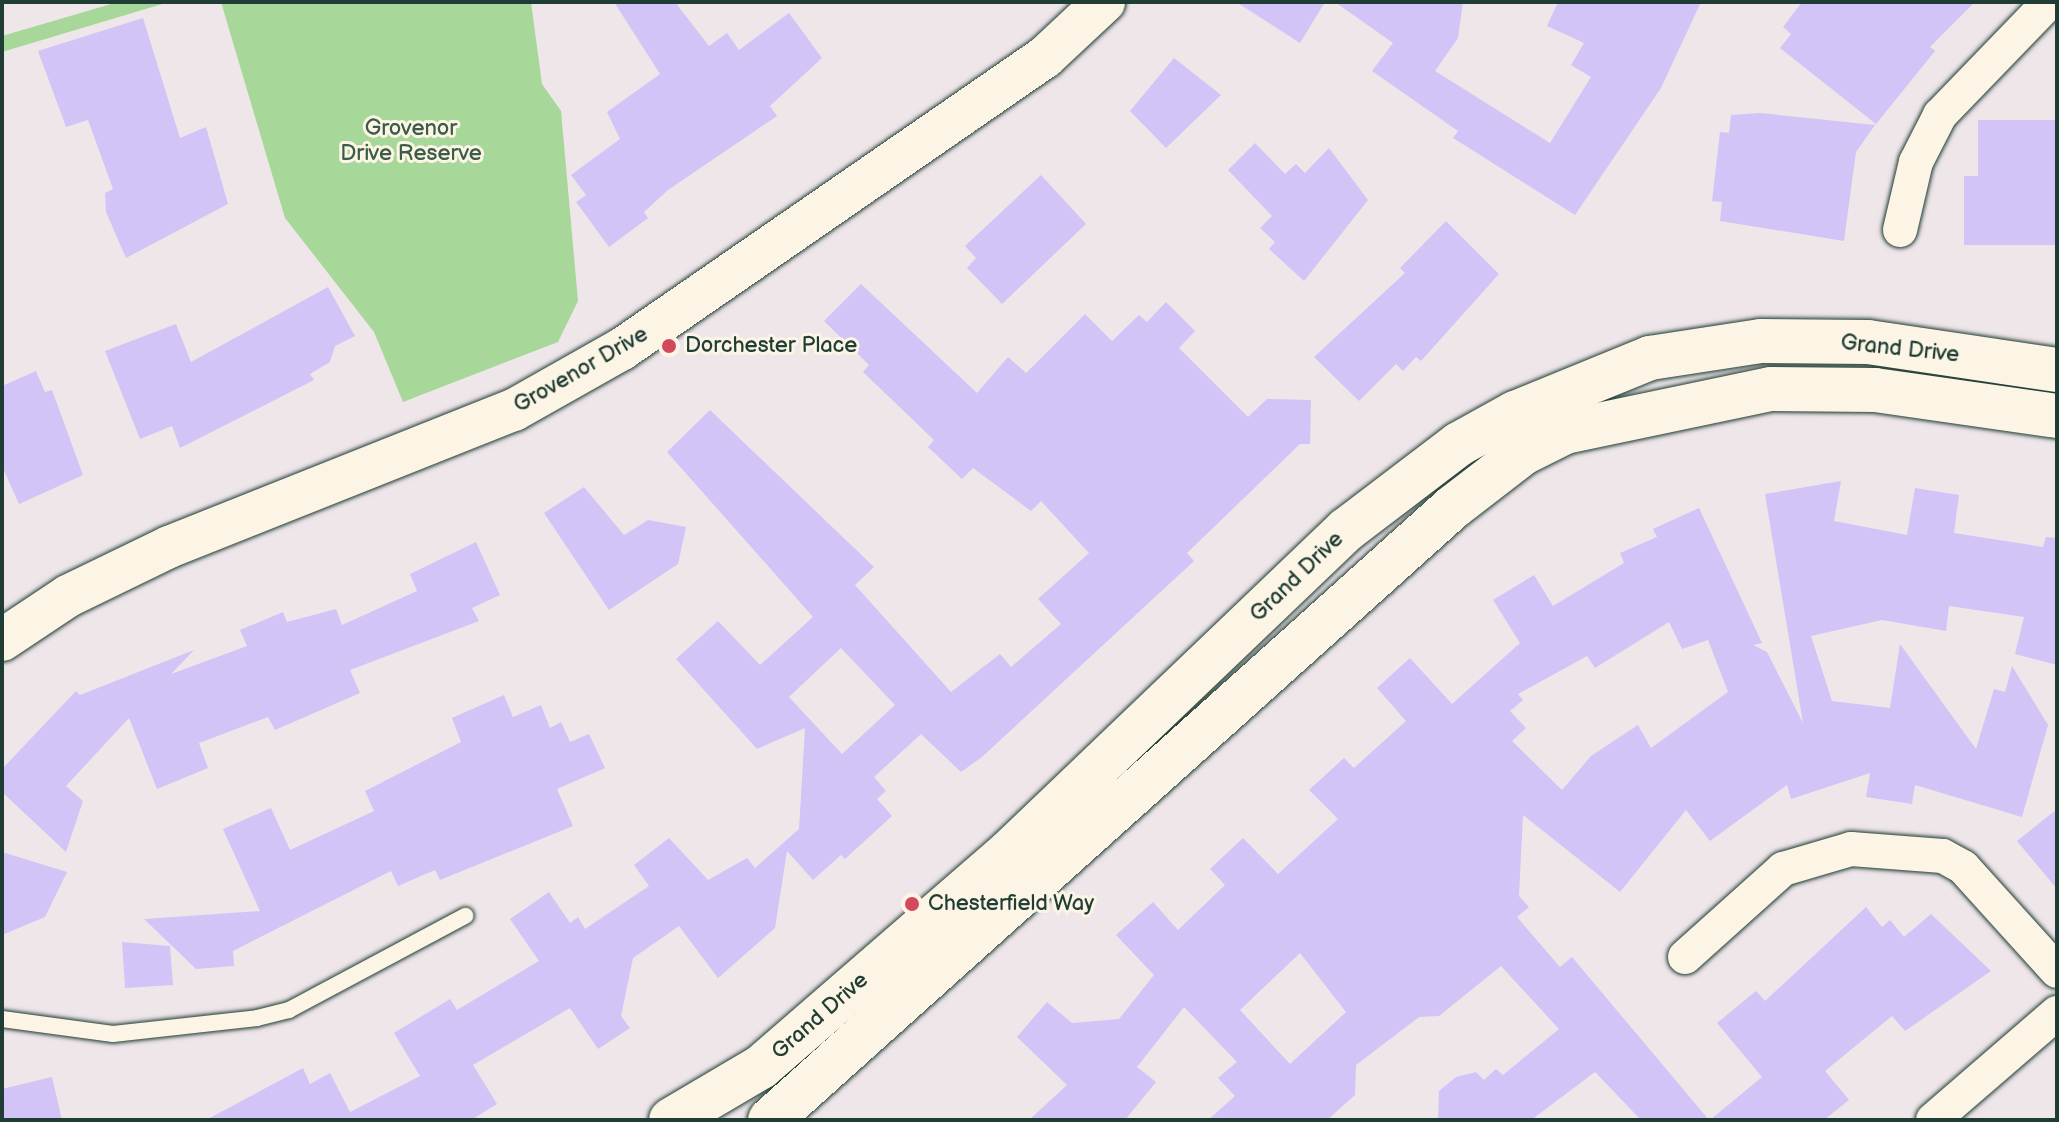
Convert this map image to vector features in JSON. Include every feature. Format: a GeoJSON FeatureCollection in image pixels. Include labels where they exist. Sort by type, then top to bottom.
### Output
{"type":"FeatureCollection","features":[{"type":"Feature","properties":{"kind":"main road","name":"Grand Drive"},"geometry":{"type":"LineString","coordinates":[[1559,414],[1650,358],[1761,341],[1868,342],[2057,370]]}},
{"type":"Feature","properties":{"kind":"main road","name":"Grand Drive"},"geometry":{"type":"LineString","coordinates":[[770,1120],[1023,866],[1346,530],[1459,444],[1559,414],[1771,389],[1875,390],[2057,416]]}},
{"type":"Feature","properties":{"kind":"main road","name":"Grand Drive"},"geometry":{"type":"LineString","coordinates":[[671,1120],[761,1067],[1023,866]]}},
{"type":"Feature","properties":{"kind":"street","name":"Grovenor Drive"},"geometry":{"type":"LineString","coordinates":[[5,634],[68,596],[169,547],[514,410],[622,349],[1045,57],[1104,2]]}},
{"type":"Feature","properties":{"kind":"street"},"geometry":{"type":"LineString","coordinates":[[1900,230],[1916,162],[1940,115],[2049,2]]}},
{"type":"Feature","properties":{"kind":"street"},"geometry":{"type":"LineString","coordinates":[[1685,957],[1783,869],[1851,849],[1943,856],[1963,867],[2057,971]]}},
{"type":"Feature","properties":{"kind":"street"},"geometry":{"type":"LineString","coordinates":[[1933,1120],[2057,1013]]}},
{"type":"Feature","properties":{"kind":"lane"},"geometry":{"type":"LineString","coordinates":[[2,1019],[113,1034],[257,1018],[289,1010],[465,916]]}},
{"type":"Feature","properties":{"kind":"green space"},"geometry":{"type":"Polygon","coordinates":[[[118,2],[169,2],[2,52],[2,36],[118,2]]]}},
{"type":"Feature","properties":{"kind":"green space","name":"Grovenor Drive Reserve"},"geometry":{"type":"Polygon","coordinates":[[[221,2],[531,2],[542,84],[561,111],[578,301],[558,342],[403,402],[374,332],[285,218],[221,2]]]}},
{"type":"Feature","properties":{"kind":"building"},"geometry":{"type":"Polygon","coordinates":[[[614,2],[675,2],[709,46],[727,33],[739,50],[789,13],[822,58],[770,106],[777,116],[668,190],[644,212],[648,218],[609,247],[576,202],[586,195],[571,175],[620,139],[607,112],[660,74],[614,2]]]}},
{"type":"Feature","properties":{"kind":"building"},"geometry":{"type":"Polygon","coordinates":[[[1236,2],[1325,2],[1300,43],[1236,2]]]}},
{"type":"Feature","properties":{"kind":"building"},"geometry":{"type":"Polygon","coordinates":[[[1335,2],[1463,2],[1458,38],[1435,71],[1550,143],[1591,77],[1571,65],[1584,43],[1547,26],[1558,2],[1701,2],[1661,88],[1575,215],[1453,138],[1458,131],[1372,71],[1393,43],[1335,2]]]}},
{"type":"Feature","properties":{"kind":"building"},"geometry":{"type":"Polygon","coordinates":[[[1802,2],[1975,2],[1930,47],[1935,51],[1876,124],[1780,48],[1791,34],[1783,27],[1802,2]]]}},
{"type":"Feature","properties":{"kind":"building"},"geometry":{"type":"Polygon","coordinates":[[[143,18],[180,138],[206,127],[228,204],[126,258],[106,212],[105,193],[113,189],[88,120],[66,127],[38,51],[143,18]]]}},
{"type":"Feature","properties":{"kind":"building"},"geometry":{"type":"Polygon","coordinates":[[[1174,58],[1221,95],[1166,148],[1130,111],[1174,58]]]}},
{"type":"Feature","properties":{"kind":"building"},"geometry":{"type":"Polygon","coordinates":[[[1760,113],[1875,125],[1856,152],[1844,241],[1720,221],[1722,202],[1712,201],[1720,132],[1729,133],[1731,115],[1760,113]]]}},
{"type":"Feature","properties":{"kind":"building"},"geometry":{"type":"Polygon","coordinates":[[[1978,120],[2057,120],[2057,245],[1964,245],[1964,176],[1978,176],[1978,120]]]}},
{"type":"Feature","properties":{"kind":"building"},"geometry":{"type":"Polygon","coordinates":[[[1255,143],[1285,174],[1296,164],[1305,173],[1329,148],[1368,200],[1304,281],[1269,249],[1275,242],[1260,228],[1272,216],[1228,170],[1255,143]]]}},
{"type":"Feature","properties":{"kind":"building"},"geometry":{"type":"Polygon","coordinates":[[[1041,175],[1086,224],[1002,304],[967,268],[976,258],[965,246],[1041,175]]]}},
{"type":"Feature","properties":{"kind":"building"},"geometry":{"type":"Polygon","coordinates":[[[1446,221],[1499,274],[1421,361],[1416,357],[1403,371],[1396,364],[1359,401],[1314,357],[1405,273],[1400,268],[1446,221]]]}},
{"type":"Feature","properties":{"kind":"building"},"geometry":{"type":"Polygon","coordinates":[[[861,284],[977,393],[1008,357],[1026,373],[1085,314],[1112,341],[1139,315],[1147,322],[1166,302],[1195,331],[1179,348],[1248,417],[1267,399],[1311,400],[1310,444],[1300,444],[1187,553],[1194,561],[982,757],[961,772],[921,734],[874,777],[886,791],[877,799],[892,816],[845,859],[841,855],[813,880],[787,851],[775,928],[718,978],[679,926],[633,958],[621,1016],[630,1028],[598,1049],[570,1008],[473,1065],[497,1104],[471,1120],[206,1120],[303,1068],[310,1084],[330,1073],[350,1112],[420,1076],[394,1033],[450,999],[457,1010],[539,961],[510,919],[549,892],[570,923],[578,917],[585,929],[649,886],[634,865],[669,838],[708,880],[747,858],[755,868],[799,829],[805,728],[757,749],[676,659],[718,621],[760,665],[813,617],[667,452],[710,410],[874,567],[855,585],[951,692],[1000,654],[1011,667],[1061,624],[1038,599],[1089,553],[1041,501],[1031,511],[973,468],[962,479],[928,447],[934,440],[863,372],[869,365],[824,321],[861,284]],[[841,648],[789,697],[842,754],[895,705],[841,648]]]}},
{"type":"Feature","properties":{"kind":"building"},"geometry":{"type":"Polygon","coordinates":[[[328,287],[355,336],[335,346],[330,362],[310,374],[314,380],[180,448],[172,426],[140,439],[105,351],[176,324],[191,362],[328,287]]]}},
{"type":"Feature","properties":{"kind":"building"},"geometry":{"type":"Polygon","coordinates":[[[36,371],[45,392],[52,390],[83,475],[19,504],[2,466],[2,386],[36,371]]]}},
{"type":"Feature","properties":{"kind":"building"},"geometry":{"type":"Polygon","coordinates":[[[1841,481],[1834,521],[1907,535],[1915,488],[1959,495],[1954,533],[2043,547],[2046,537],[2057,538],[2057,665],[2015,654],[2024,617],[1949,606],[1946,631],[1882,620],[1811,636],[1832,701],[1890,708],[1900,644],[1976,749],[1994,689],[2005,692],[2012,666],[2048,725],[2022,817],[1915,785],[1912,804],[1866,797],[1870,773],[1791,799],[1787,785],[1710,841],[1686,810],[1620,892],[1523,815],[1519,896],[1529,907],[1517,917],[1560,967],[1572,957],[1709,1120],[1641,1120],[1595,1072],[1531,1120],[1438,1120],[1439,1091],[1456,1077],[1476,1072],[1484,1080],[1496,1069],[1503,1075],[1559,1029],[1501,966],[1439,1016],[1419,1017],[1356,1065],[1355,1095],[1327,1120],[1208,1120],[1235,1096],[1218,1078],[1237,1062],[1184,1007],[1137,1067],[1156,1082],[1125,1120],[1029,1120],[1067,1085],[1017,1037],[1047,1002],[1072,1023],[1119,1019],[1154,975],[1116,935],[1153,902],[1178,930],[1225,885],[1210,869],[1243,838],[1278,874],[1338,819],[1309,790],[1344,758],[1354,768],[1406,721],[1377,688],[1410,658],[1452,704],[1520,643],[1493,600],[1534,575],[1553,606],[1624,563],[1620,553],[1657,537],[1653,529],[1699,508],[1762,643],[1753,645],[1767,652],[1803,723],[1765,494],[1841,481]],[[1669,622],[1595,668],[1587,656],[1518,694],[1523,700],[1510,711],[1526,728],[1512,741],[1562,790],[1591,756],[1638,725],[1651,748],[1728,692],[1708,640],[1682,649],[1669,622]],[[1300,953],[1240,1010],[1290,1064],[1346,1012],[1300,953]]]}},
{"type":"Feature","properties":{"kind":"building"},"geometry":{"type":"Polygon","coordinates":[[[584,487],[624,535],[648,520],[686,527],[678,564],[609,610],[544,513],[584,487]]]}},
{"type":"Feature","properties":{"kind":"building"},"geometry":{"type":"Polygon","coordinates":[[[476,542],[500,595],[472,608],[479,621],[350,670],[360,693],[275,730],[268,717],[199,743],[208,768],[157,789],[129,718],[66,786],[83,801],[66,852],[2,792],[2,769],[76,691],[80,695],[194,650],[171,674],[247,646],[240,630],[283,612],[287,622],[336,609],[342,625],[417,591],[410,574],[476,542]]]}},
{"type":"Feature","properties":{"kind":"building"},"geometry":{"type":"Polygon","coordinates":[[[504,695],[513,717],[541,705],[550,728],[561,722],[570,742],[589,734],[605,768],[557,789],[573,826],[440,880],[435,870],[398,886],[391,871],[233,951],[234,966],[196,969],[144,919],[260,911],[223,829],[271,808],[290,850],[374,811],[365,791],[461,742],[452,718],[504,695]]]}},
{"type":"Feature","properties":{"kind":"building"},"geometry":{"type":"Polygon","coordinates":[[[2057,809],[2057,889],[2017,841],[2057,809]]]}},
{"type":"Feature","properties":{"kind":"building"},"geometry":{"type":"Polygon","coordinates":[[[2,852],[67,872],[45,917],[2,935],[2,852]]]}},
{"type":"Feature","properties":{"kind":"building"},"geometry":{"type":"Polygon","coordinates":[[[1866,907],[1882,927],[1890,920],[1904,937],[1931,914],[1991,971],[1905,1031],[1892,1016],[1825,1071],[1849,1100],[1824,1120],[1710,1120],[1762,1077],[1717,1023],[1756,991],[1765,1001],[1866,907]]]}},
{"type":"Feature","properties":{"kind":"building"},"geometry":{"type":"Polygon","coordinates":[[[122,942],[170,946],[173,985],[125,988],[122,942]]]}},
{"type":"Feature","properties":{"kind":"building"},"geometry":{"type":"Polygon","coordinates":[[[52,1077],[62,1120],[2,1120],[2,1089],[52,1077]]]}},
{"type":"Feature","properties":{"kind":"place","name":"Dorchester Place"},"geometry":{"type":"Point","coordinates":[669,346]}},
{"type":"Feature","properties":{"kind":"place","name":"Chesterfield Way"},"geometry":{"type":"Point","coordinates":[912,904]}}]}
